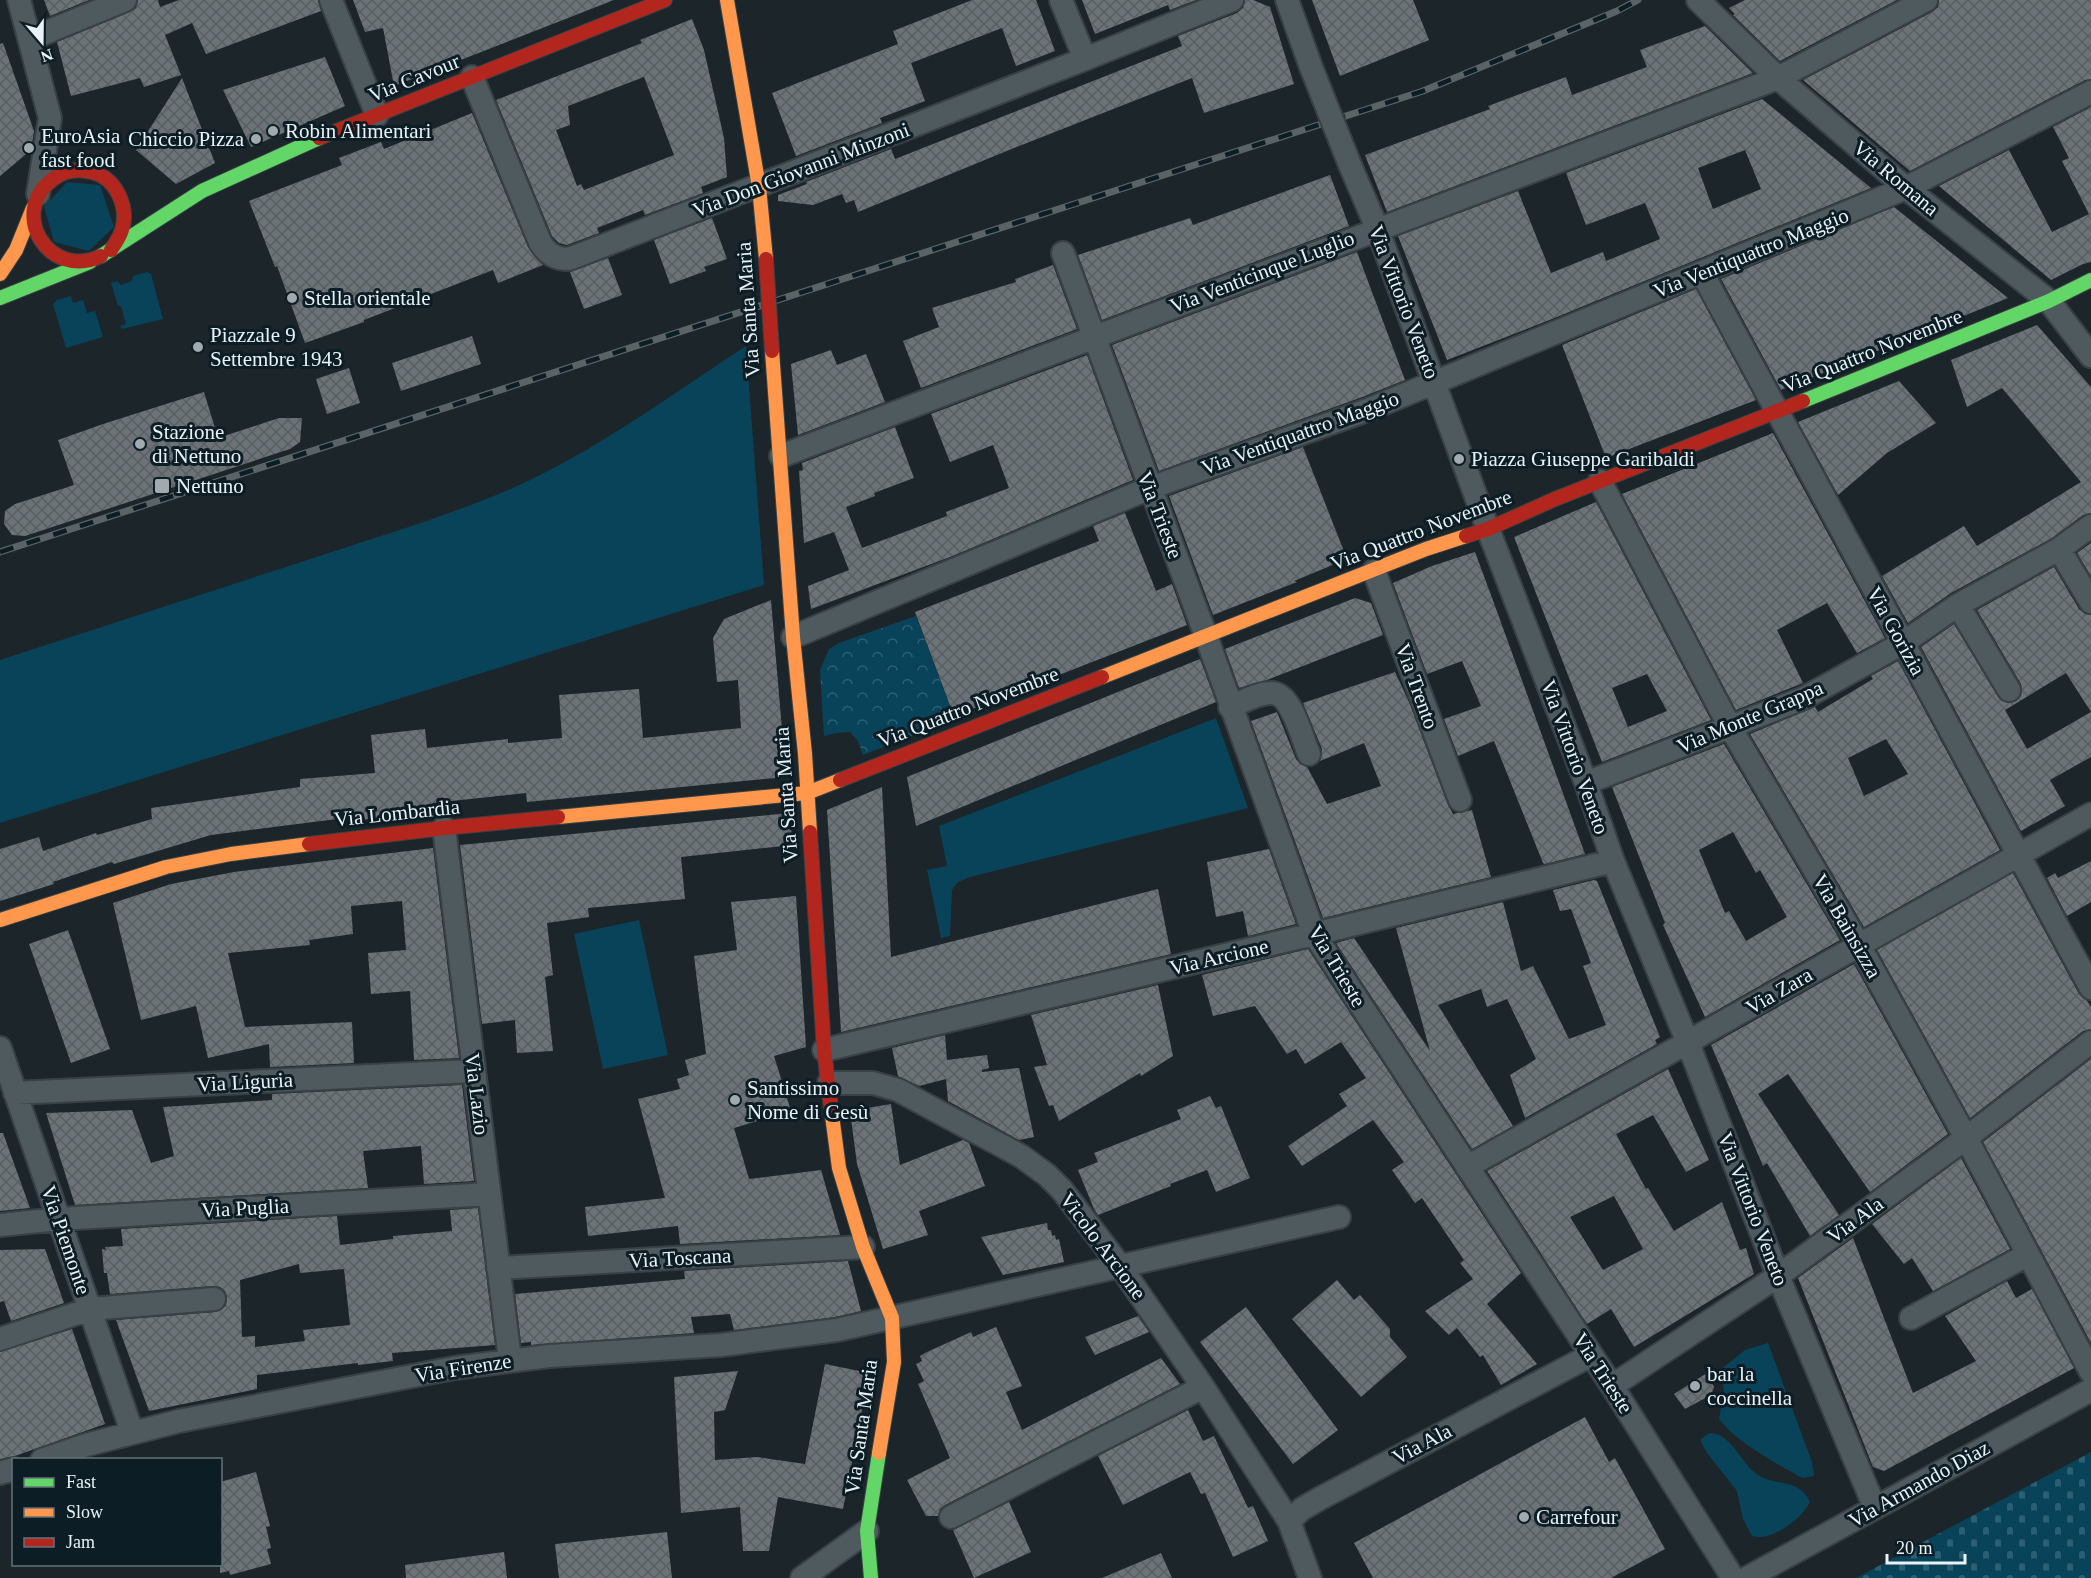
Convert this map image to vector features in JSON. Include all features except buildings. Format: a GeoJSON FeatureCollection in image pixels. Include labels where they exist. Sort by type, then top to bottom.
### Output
{"type":"FeatureCollection","features":[{"type":"Feature","properties":{"kind":"main road","name":"Via Cavour"},"geometry":{"type":"LineString","coordinates":[[111,250],[182,202],[224,180],[377,115],[666,0]]}},
{"type":"Feature","properties":{"kind":"main road","name":"Via Santa Maria"},"geometry":{"type":"LineString","coordinates":[[727,0],[759,187],[766,259],[793,637],[805,754],[824,1050],[839,1168],[862,1247],[892,1318],[894,1362],[867,1531],[871,1578]]}},
{"type":"Feature","properties":{"kind":"main road"},"geometry":{"type":"LineString","coordinates":[[0,274],[16,250],[45,184],[66,172],[78,170],[91,171],[113,184],[121,196],[125,211],[125,226],[119,240],[111,250],[98,258],[0,298]]}},
{"type":"Feature","properties":{"kind":"main road"},"geometry":{"type":"LineString","coordinates":[[36,201],[33,222],[37,236],[45,248],[70,261],[84,262],[98,258]]}},
{"type":"Feature","properties":{"kind":"main road","name":"Via Quattro Novembre"},"geometry":{"type":"LineString","coordinates":[[807,793],[1426,549],[1488,529],[1600,481],[2049,301],[2091,280]]}},
{"type":"Feature","properties":{"kind":"main road","name":"Via Lombardia"},"geometry":{"type":"LineString","coordinates":[[0,920],[166,867],[210,857],[444,828],[807,793]]}},
{"type":"Feature","properties":{"kind":"street"},"geometry":{"type":"LineString","coordinates":[[19,0],[50,118],[36,201]]}},
{"type":"Feature","properties":{"kind":"street"},"geometry":{"type":"LineString","coordinates":[[30,39],[125,0]]}},
{"type":"Feature","properties":{"kind":"street"},"geometry":{"type":"LineString","coordinates":[[331,0],[377,115]]}},
{"type":"Feature","properties":{"kind":"street"},"geometry":{"type":"LineString","coordinates":[[1061,0],[1085,59]]}},
{"type":"Feature","properties":{"kind":"street","name":"Via Don Giovanni Minzoni"},"geometry":{"type":"LineString","coordinates":[[472,77],[540,242],[556,258],[569,259],[759,187],[1232,0]]}},
{"type":"Feature","properties":{"kind":"street","name":"Via Vittorio Veneto"},"geometry":{"type":"LineString","coordinates":[[1287,0],[1311,67],[1377,228],[1488,529],[1586,783],[1613,861],[1688,1043],[1778,1276],[1875,1508]]}},
{"type":"Feature","properties":{"kind":"street","name":"Via Venticinque Luglio"},"geometry":{"type":"LineString","coordinates":[[781,456],[1377,228],[1778,78],[1926,0]]}},
{"type":"Feature","properties":{"kind":"street","name":"Via Romana"},"geometry":{"type":"LineString","coordinates":[[1700,3],[1778,78],[1906,188],[2049,301],[2091,356]]}},
{"type":"Feature","properties":{"kind":"street","name":"Via Ventiquattro Maggio"},"geometry":{"type":"LineString","coordinates":[[793,637],[1150,488],[1370,409],[1906,188],[2091,92]]}},
{"type":"Feature","properties":{"kind":"street","name":"Via Trieste"},"geometry":{"type":"LineString","coordinates":[[1063,253],[1314,934],[1612,1386],[1733,1578]]}},
{"type":"Feature","properties":{"kind":"street","name":"Via Gorizia"},"geometry":{"type":"LineString","coordinates":[[1702,273],[2091,988]]}},
{"type":"Feature","properties":{"kind":"street","name":"Via Bainsizza"},"geometry":{"type":"LineString","coordinates":[[1600,481],[1730,727],[1859,945],[1966,1138],[2091,1372]]}},
{"type":"Feature","properties":{"kind":"street","name":"Via Monte Grappa"},"geometry":{"type":"LineString","coordinates":[[1586,783],[1804,698],[1903,643],[1958,605],[2059,549],[2091,526]]}},
{"type":"Feature","properties":{"kind":"street"},"geometry":{"type":"LineString","coordinates":[[2059,549],[2091,602]]}},
{"type":"Feature","properties":{"kind":"street","name":"Via Trento"},"geometry":{"type":"LineString","coordinates":[[1374,571],[1460,800]]}},
{"type":"Feature","properties":{"kind":"street"},"geometry":{"type":"LineString","coordinates":[[1958,605],[2009,690]]}},
{"type":"Feature","properties":{"kind":"street"},"geometry":{"type":"LineString","coordinates":[[1230,707],[1262,694],[1271,692],[1279,694],[1290,706],[1309,754]]}},
{"type":"Feature","properties":{"kind":"street","name":"Via Zara"},"geometry":{"type":"LineString","coordinates":[[1467,1167],[2091,814]]}},
{"type":"Feature","properties":{"kind":"street","name":"Via Lazio"},"geometry":{"type":"LineString","coordinates":[[444,828],[510,1360]]}},
{"type":"Feature","properties":{"kind":"street","name":"Via Arcione"},"geometry":{"type":"LineString","coordinates":[[824,1050],[1613,861]]}},
{"type":"Feature","properties":{"kind":"street","name":"Via Ala"},"geometry":{"type":"LineString","coordinates":[[1612,1386],[1778,1276],[1966,1138],[2091,1042]]}},
{"type":"Feature","properties":{"kind":"street","name":"Via Piemonte"},"geometry":{"type":"LineString","coordinates":[[0,1050],[132,1432]]}},
{"type":"Feature","properties":{"kind":"street","name":"Via Liguria"},"geometry":{"type":"LineString","coordinates":[[15,1093],[474,1071]]}},
{"type":"Feature","properties":{"kind":"street","name":"Vicolo Arcione"},"geometry":{"type":"LineString","coordinates":[[829,1083],[864,1082],[891,1087],[1021,1156],[1047,1175],[1062,1190],[1120,1266],[1203,1387],[1289,1521],[1310,1578]]}},
{"type":"Feature","properties":{"kind":"street","name":"Via Puglia"},"geometry":{"type":"LineString","coordinates":[[0,1225],[59,1219],[489,1194]]}},
{"type":"Feature","properties":{"kind":"street","name":"Via Firenze"},"geometry":{"type":"LineString","coordinates":[[48,1458],[132,1432],[194,1418],[425,1373],[510,1360],[745,1343],[837,1330],[1339,1217]]}},
{"type":"Feature","properties":{"kind":"street","name":"Via Toscana"},"geometry":{"type":"LineString","coordinates":[[498,1268],[862,1247]]}},
{"type":"Feature","properties":{"kind":"street"},"geometry":{"type":"LineString","coordinates":[[1911,1318],[2027,1255]]}},
{"type":"Feature","properties":{"kind":"street"},"geometry":{"type":"LineString","coordinates":[[0,1339],[90,1309],[214,1299]]}},
{"type":"Feature","properties":{"kind":"street","name":"Via Ala"},"geometry":{"type":"LineString","coordinates":[[1289,1521],[1319,1498],[1591,1355]]}},
{"type":"Feature","properties":{"kind":"street"},"geometry":{"type":"LineString","coordinates":[[951,1517],[1203,1387]]}},
{"type":"Feature","properties":{"kind":"street","name":"Via Armando Diaz"},"geometry":{"type":"LineString","coordinates":[[1747,1578],[2091,1390]]}},
{"type":"Feature","properties":{"kind":"street"},"geometry":{"type":"LineString","coordinates":[[802,1578],[867,1531]]}},
{"type":"Feature","properties":{"kind":"green space"},"geometry":{"type":"Polygon","coordinates":[[[67,182],[100,185],[114,227],[89,251],[54,242],[44,207],[67,182]]]}},
{"type":"Feature","properties":{"kind":"green space"},"geometry":{"type":"Polygon","coordinates":[[[147,272],[151,274],[163,319],[122,329],[120,326],[126,324],[111,283],[117,281],[121,285],[132,281],[133,276],[147,272]]]}},
{"type":"Feature","properties":{"kind":"green space"},"geometry":{"type":"Polygon","coordinates":[[[71,296],[73,303],[83,300],[87,313],[95,311],[103,337],[66,348],[53,304],[57,300],[71,296]]]}},
{"type":"Feature","properties":{"kind":"green space"},"geometry":{"type":"Polygon","coordinates":[[[746,346],[764,585],[0,823],[0,660],[421,523],[502,493],[584,451],[746,346]]]}},
{"type":"Feature","properties":{"kind":"green space"},"geometry":{"type":"Polygon","coordinates":[[[916,616],[955,719],[863,755],[858,741],[850,732],[824,736],[820,670],[829,649],[839,643],[916,616]]]}},
{"type":"Feature","properties":{"kind":"green space"},"geometry":{"type":"Polygon","coordinates":[[[1216,718],[1248,808],[970,877],[958,882],[952,890],[950,936],[941,938],[927,870],[947,866],[939,826],[1216,718]]]}},
{"type":"Feature","properties":{"kind":"green space"},"geometry":{"type":"Polygon","coordinates":[[[639,920],[668,1055],[603,1069],[574,934],[639,920]]]}},
{"type":"Feature","properties":{"kind":"green space"},"geometry":{"type":"Polygon","coordinates":[[[1768,1343],[1812,1462],[1814,1476],[1802,1478],[1769,1459],[1736,1436],[1719,1419],[1724,1390],[1720,1370],[1745,1350],[1768,1343]]]}},
{"type":"Feature","properties":{"kind":"green space"},"geometry":{"type":"Polygon","coordinates":[[[1709,1433],[1717,1434],[1730,1443],[1758,1475],[1800,1489],[1810,1502],[1806,1509],[1793,1522],[1777,1532],[1768,1536],[1752,1536],[1743,1519],[1737,1491],[1707,1453],[1700,1440],[1709,1433]]]}},
{"type":"Feature","properties":{"kind":"green space"},"geometry":{"type":"Polygon","coordinates":[[[2091,1452],[2091,1578],[1856,1578],[2091,1452]]]}},
{"type":"Feature","properties":{"kind":"railway"},"geometry":{"type":"LineString","coordinates":[[0,552],[1423,91],[1617,11],[1638,0]]}},
{"type":"Feature","properties":{"kind":"traffic: fast"},"geometry":{"type":"LineString","coordinates":[[101,256],[202,191],[319,138]]}},
{"type":"Feature","properties":{"kind":"traffic: fast"},"geometry":{"type":"LineString","coordinates":[[0,298],[90,262]]}},
{"type":"Feature","properties":{"kind":"traffic: fast"},"geometry":{"type":"LineString","coordinates":[[1803,401],[2049,301],[2091,280]]}},
{"type":"Feature","properties":{"kind":"traffic: fast"},"geometry":{"type":"LineString","coordinates":[[871,1578],[867,1531],[879,1453]]}},
{"type":"Feature","properties":{"kind":"traffic: slow"},"geometry":{"type":"LineString","coordinates":[[727,0],[759,187],[766,259]]}},
{"type":"Feature","properties":{"kind":"traffic: slow"},"geometry":{"type":"LineString","coordinates":[[0,274],[16,250],[33,208]]}},
{"type":"Feature","properties":{"kind":"traffic: slow"},"geometry":{"type":"LineString","coordinates":[[772,351],[810,832]]}},
{"type":"Feature","properties":{"kind":"traffic: slow"},"geometry":{"type":"LineString","coordinates":[[1102,677],[1426,549],[1466,536]]}},
{"type":"Feature","properties":{"kind":"traffic: slow"},"geometry":{"type":"LineString","coordinates":[[558,817],[807,793],[840,780]]}},
{"type":"Feature","properties":{"kind":"traffic: slow"},"geometry":{"type":"LineString","coordinates":[[0,920],[166,867],[231,854],[309,844]]}},
{"type":"Feature","properties":{"kind":"traffic: slow"},"geometry":{"type":"LineString","coordinates":[[831,1108],[839,1168],[863,1247],[892,1318],[894,1362],[879,1453]]}},
{"type":"Feature","properties":{"kind":"traffic: jam"},"geometry":{"type":"LineString","coordinates":[[319,138],[665,0]]}},
{"type":"Feature","properties":{"kind":"traffic: jam"},"geometry":{"type":"LineString","coordinates":[[101,256],[82,261],[66,259],[51,252],[41,240],[35,225],[34,209],[40,193],[53,179],[71,171],[86,171],[100,175],[114,186],[122,203],[124,221],[120,235],[111,250]]}},
{"type":"Feature","properties":{"kind":"traffic: jam"},"geometry":{"type":"LineString","coordinates":[[766,259],[772,351]]}},
{"type":"Feature","properties":{"kind":"traffic: jam"},"geometry":{"type":"LineString","coordinates":[[1466,536],[1803,401]]}},
{"type":"Feature","properties":{"kind":"traffic: jam"},"geometry":{"type":"LineString","coordinates":[[840,780],[1102,677]]}},
{"type":"Feature","properties":{"kind":"traffic: jam"},"geometry":{"type":"LineString","coordinates":[[309,844],[558,817]]}},
{"type":"Feature","properties":{"kind":"traffic: jam"},"geometry":{"type":"LineString","coordinates":[[810,832],[824,1050],[831,1108]]}},
{"type":"Feature","properties":{"kind":"place","name":"Robin Alimentari"},"geometry":{"type":"Point","coordinates":[273,131]}},
{"type":"Feature","properties":{"kind":"place","name":"Chiccio Pizza"},"geometry":{"type":"Point","coordinates":[256,139]}},
{"type":"Feature","properties":{"kind":"place","name":"EuroAsia fast food"},"geometry":{"type":"Point","coordinates":[29,148]}},
{"type":"Feature","properties":{"kind":"place","name":"Stella orientale"},"geometry":{"type":"Point","coordinates":[292,298]}},
{"type":"Feature","properties":{"kind":"place","name":"Piazzale 9 Settembre 1943"},"geometry":{"type":"Point","coordinates":[198,347]}},
{"type":"Feature","properties":{"kind":"place","name":"Stazione di Nettuno"},"geometry":{"type":"Point","coordinates":[140,444]}},
{"type":"Feature","properties":{"kind":"place","name":"Piazza Giuseppe Garibaldi"},"geometry":{"type":"Point","coordinates":[1459,459]}},
{"type":"Feature","properties":{"kind":"place","name":"Nettuno"},"geometry":{"type":"Point","coordinates":[162,486]}},
{"type":"Feature","properties":{"kind":"place","name":"Santissimo Nome di Gesù"},"geometry":{"type":"Point","coordinates":[735,1100]}},
{"type":"Feature","properties":{"kind":"place","name":"bar la coccinella"},"geometry":{"type":"Point","coordinates":[1695,1386]}},
{"type":"Feature","properties":{"kind":"place","name":"Carrefour"},"geometry":{"type":"Point","coordinates":[1524,1517]}}]}
